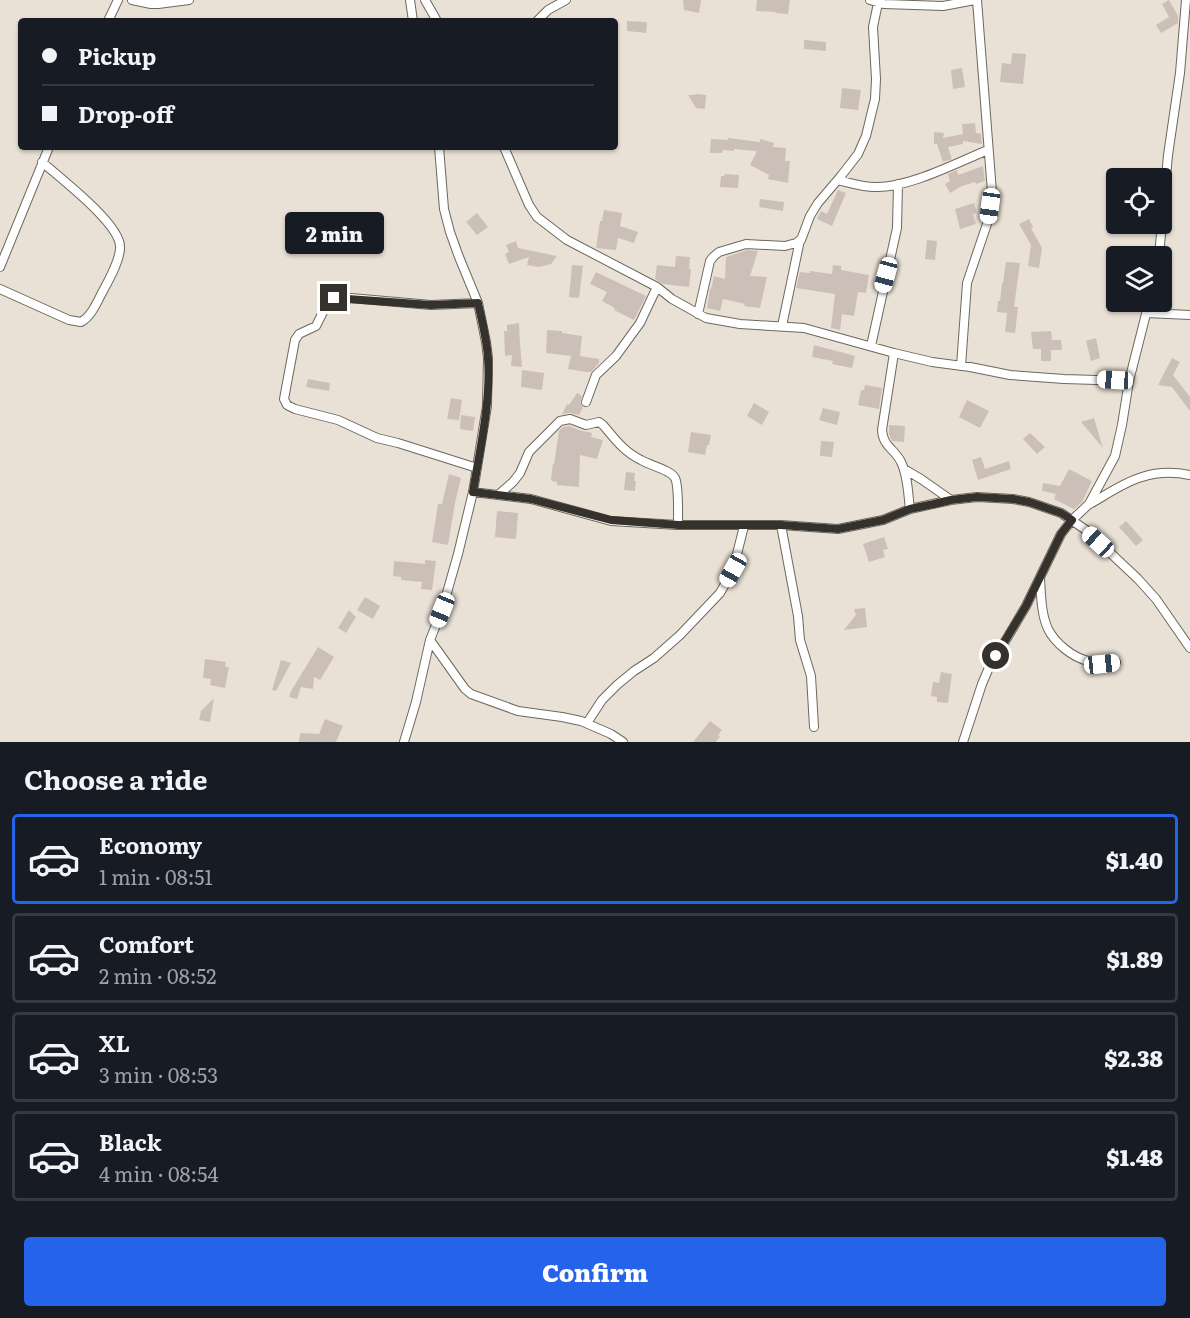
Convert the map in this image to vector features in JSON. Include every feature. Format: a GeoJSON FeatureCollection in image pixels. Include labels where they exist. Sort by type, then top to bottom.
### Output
{"type":"FeatureCollection","features":[{"type":"Feature","properties":{"kind":"street"},"geometry":{"type":"LineString","coordinates":[[109,18],[118,0]]}},
{"type":"Feature","properties":{"kind":"street"},"geometry":{"type":"LineString","coordinates":[[132,0],[151,4],[189,0]]}},
{"type":"Feature","properties":{"kind":"street"},"geometry":{"type":"LineString","coordinates":[[411,0],[413,18]]}},
{"type":"Feature","properties":{"kind":"street"},"geometry":{"type":"LineString","coordinates":[[425,0],[435,18]]}},
{"type":"Feature","properties":{"kind":"street"},"geometry":{"type":"LineString","coordinates":[[540,18],[548,10],[566,0]]}},
{"type":"Feature","properties":{"kind":"street"},"geometry":{"type":"LineString","coordinates":[[782,326],[800,240],[810,216],[858,154],[873,109],[876,90],[874,1],[943,6],[976,0],[992,192],[988,220],[967,283],[961,366]]}},
{"type":"Feature","properties":{"kind":"street"},"geometry":{"type":"LineString","coordinates":[[1160,246],[1186,0]]}},
{"type":"Feature","properties":{"kind":"street"},"geometry":{"type":"LineString","coordinates":[[0,267],[48,150]]}},
{"type":"Feature","properties":{"kind":"street"},"geometry":{"type":"LineString","coordinates":[[404,742],[430,640],[442,610],[458,554],[473,492],[487,406],[487,350],[478,303],[459,257],[444,209],[439,150]]}},
{"type":"Feature","properties":{"kind":"street"},"geometry":{"type":"LineString","coordinates":[[505,150],[529,205],[537,217],[567,240],[657,287],[672,299],[706,318],[740,324],[811,329],[932,362],[1010,375],[1129,381]]}},
{"type":"Feature","properties":{"kind":"street"},"geometry":{"type":"LineString","coordinates":[[838,180],[874,187],[898,184],[922,177],[988,150]]}},
{"type":"Feature","properties":{"kind":"street"},"geometry":{"type":"LineString","coordinates":[[0,289],[69,320],[81,322],[88,318],[110,277],[120,252],[119,238],[112,226],[81,195],[42,162]]}},
{"type":"Feature","properties":{"kind":"street"},"geometry":{"type":"LineString","coordinates":[[871,346],[897,228],[898,184]]}},
{"type":"Feature","properties":{"kind":"street"},"geometry":{"type":"LineString","coordinates":[[698,314],[710,261],[716,253],[746,244],[785,246],[800,240]]}},
{"type":"Feature","properties":{"kind":"street"},"geometry":{"type":"LineString","coordinates":[[586,402],[596,375],[616,356],[640,323],[657,287]]}},
{"type":"Feature","properties":{"kind":"street"},"geometry":{"type":"LineString","coordinates":[[477,468],[377,438],[338,420],[296,409],[287,405],[284,399],[295,340],[299,334],[316,326],[330,298],[431,305],[478,303]]}},
{"type":"Feature","properties":{"kind":"street"},"geometry":{"type":"LineString","coordinates":[[1089,504],[1115,456],[1129,381],[1146,313],[1190,315]]}},
{"type":"Feature","properties":{"kind":"street"},"geometry":{"type":"LineString","coordinates":[[894,353],[882,436],[886,444],[898,456],[904,470],[910,509]]}},
{"type":"Feature","properties":{"kind":"street"},"geometry":{"type":"LineString","coordinates":[[498,495],[520,473],[529,452],[560,421],[566,419],[586,425],[599,422],[630,454],[675,477],[678,525]]}},
{"type":"Feature","properties":{"kind":"street"},"geometry":{"type":"LineString","coordinates":[[904,470],[951,500]]}},
{"type":"Feature","properties":{"kind":"street"},"geometry":{"type":"LineString","coordinates":[[963,742],[988,670],[1026,606],[1061,534],[1072,520],[1089,504],[1141,477],[1178,473],[1190,475]]}},
{"type":"Feature","properties":{"kind":"street"},"geometry":{"type":"LineString","coordinates":[[473,492],[531,499],[611,520],[678,525],[781,525],[838,529],[883,520],[910,509],[951,500],[977,497],[1029,502],[1061,513],[1111,553],[1156,598],[1190,648]]}},
{"type":"Feature","properties":{"kind":"street"},"geometry":{"type":"LineString","coordinates":[[781,525],[798,616],[800,640],[811,676],[814,727]]}},
{"type":"Feature","properties":{"kind":"street"},"geometry":{"type":"LineString","coordinates":[[587,723],[603,700],[617,686],[680,635],[720,593],[733,570],[744,526]]}},
{"type":"Feature","properties":{"kind":"street"},"geometry":{"type":"LineString","coordinates":[[1040,578],[1042,606],[1047,627],[1056,641],[1075,656],[1087,661],[1102,664],[1116,662]]}},
{"type":"Feature","properties":{"kind":"street"},"geometry":{"type":"LineString","coordinates":[[430,640],[471,694],[518,711],[587,723],[623,742]]}},
{"type":"Feature","properties":{"kind":"building"},"geometry":{"type":"Polygon","coordinates":[[[683,0],[701,0],[699,13],[684,10],[683,0]]]}},
{"type":"Feature","properties":{"kind":"building"},"geometry":{"type":"Polygon","coordinates":[[[757,0],[790,0],[788,14],[756,11],[757,0]]]}},
{"type":"Feature","properties":{"kind":"building"},"geometry":{"type":"Polygon","coordinates":[[[1169,0],[1178,16],[1178,23],[1161,33],[1156,25],[1169,17],[1162,4],[1169,0]]]}},
{"type":"Feature","properties":{"kind":"building"},"geometry":{"type":"Polygon","coordinates":[[[627,21],[647,22],[646,33],[627,31],[627,21]]]}},
{"type":"Feature","properties":{"kind":"building"},"geometry":{"type":"Polygon","coordinates":[[[804,40],[826,42],[826,51],[804,49],[804,40]]]}},
{"type":"Feature","properties":{"kind":"building"},"geometry":{"type":"Polygon","coordinates":[[[1012,53],[1026,54],[1023,84],[1000,82],[1002,63],[1011,64],[1012,53]]]}},
{"type":"Feature","properties":{"kind":"building"},"geometry":{"type":"Polygon","coordinates":[[[962,68],[965,87],[953,89],[951,70],[962,68]]]}},
{"type":"Feature","properties":{"kind":"building"},"geometry":{"type":"Polygon","coordinates":[[[842,88],[861,90],[858,110],[840,108],[842,88]]]}},
{"type":"Feature","properties":{"kind":"building"},"geometry":{"type":"Polygon","coordinates":[[[688,95],[706,95],[705,109],[696,108],[688,95]]]}},
{"type":"Feature","properties":{"kind":"building"},"geometry":{"type":"Polygon","coordinates":[[[975,123],[976,133],[981,134],[982,144],[963,141],[963,144],[948,147],[952,159],[943,162],[937,144],[934,144],[934,132],[944,133],[943,138],[963,134],[962,124],[975,123]]]}},
{"type":"Feature","properties":{"kind":"building"},"geometry":{"type":"Polygon","coordinates":[[[728,138],[760,142],[760,139],[774,143],[773,147],[786,148],[785,161],[790,161],[788,183],[768,179],[769,175],[750,165],[757,151],[734,149],[734,151],[723,150],[722,153],[710,153],[711,139],[728,140],[728,138]]]}},
{"type":"Feature","properties":{"kind":"building"},"geometry":{"type":"Polygon","coordinates":[[[983,166],[985,181],[962,186],[950,193],[945,184],[950,181],[948,174],[957,170],[958,175],[983,166]]]}},
{"type":"Feature","properties":{"kind":"building"},"geometry":{"type":"Polygon","coordinates":[[[739,175],[738,188],[720,187],[721,176],[739,175]]]}},
{"type":"Feature","properties":{"kind":"building"},"geometry":{"type":"Polygon","coordinates":[[[838,190],[846,193],[832,226],[817,219],[821,211],[827,214],[838,190]]]}},
{"type":"Feature","properties":{"kind":"building"},"geometry":{"type":"Polygon","coordinates":[[[760,199],[784,202],[783,211],[759,207],[760,199]]]}},
{"type":"Feature","properties":{"kind":"building"},"geometry":{"type":"Polygon","coordinates":[[[974,203],[977,213],[973,214],[976,224],[960,229],[955,209],[974,203]]]}},
{"type":"Feature","properties":{"kind":"building"},"geometry":{"type":"Polygon","coordinates":[[[604,210],[622,213],[620,226],[638,232],[634,243],[618,238],[616,250],[596,248],[604,210]]]}},
{"type":"Feature","properties":{"kind":"building"},"geometry":{"type":"Polygon","coordinates":[[[477,213],[488,227],[477,235],[466,222],[477,213]]]}},
{"type":"Feature","properties":{"kind":"building"},"geometry":{"type":"Polygon","coordinates":[[[1029,219],[1033,227],[1031,228],[1042,248],[1039,268],[1028,266],[1031,245],[1019,224],[1029,219]]]}},
{"type":"Feature","properties":{"kind":"building"},"geometry":{"type":"Polygon","coordinates":[[[927,240],[937,241],[935,260],[925,259],[927,240]]]}},
{"type":"Feature","properties":{"kind":"building"},"geometry":{"type":"Polygon","coordinates":[[[516,241],[518,248],[557,256],[551,264],[539,267],[527,265],[529,257],[509,264],[505,254],[509,252],[506,245],[516,241]]]}},
{"type":"Feature","properties":{"kind":"building"},"geometry":{"type":"Polygon","coordinates":[[[747,250],[758,251],[750,276],[767,277],[760,308],[744,306],[745,304],[723,299],[720,311],[707,308],[714,276],[725,279],[726,257],[747,250]]]}},
{"type":"Feature","properties":{"kind":"building"},"geometry":{"type":"Polygon","coordinates":[[[676,256],[690,257],[689,287],[663,284],[655,279],[657,265],[675,267],[676,256]]]}},
{"type":"Feature","properties":{"kind":"building"},"geometry":{"type":"Polygon","coordinates":[[[1006,262],[1020,263],[1014,307],[1018,307],[1015,333],[1005,332],[1007,313],[997,312],[1006,262]]]}},
{"type":"Feature","properties":{"kind":"building"},"geometry":{"type":"Polygon","coordinates":[[[572,265],[583,266],[579,298],[569,297],[572,265]]]}},
{"type":"Feature","properties":{"kind":"building"},"geometry":{"type":"Polygon","coordinates":[[[833,265],[841,266],[841,270],[869,275],[866,293],[858,292],[854,316],[842,314],[840,330],[831,328],[835,294],[796,288],[800,272],[832,274],[833,265]]]}},
{"type":"Feature","properties":{"kind":"building"},"geometry":{"type":"Polygon","coordinates":[[[596,272],[646,296],[634,320],[602,301],[607,292],[590,284],[596,272]]]}},
{"type":"Feature","properties":{"kind":"building"},"geometry":{"type":"Polygon","coordinates":[[[519,323],[522,367],[511,366],[512,355],[505,356],[504,331],[507,331],[507,325],[519,323]]]}},
{"type":"Feature","properties":{"kind":"building"},"geometry":{"type":"Polygon","coordinates":[[[547,330],[582,336],[580,356],[599,359],[599,363],[591,372],[568,369],[571,356],[546,353],[547,330]]]}},
{"type":"Feature","properties":{"kind":"building"},"geometry":{"type":"Polygon","coordinates":[[[1051,331],[1052,340],[1061,340],[1062,350],[1051,350],[1051,361],[1041,361],[1041,349],[1033,349],[1031,332],[1051,331]]]}},
{"type":"Feature","properties":{"kind":"building"},"geometry":{"type":"Polygon","coordinates":[[[1096,338],[1100,358],[1091,361],[1086,341],[1096,338]]]}},
{"type":"Feature","properties":{"kind":"building"},"geometry":{"type":"Polygon","coordinates":[[[814,345],[855,356],[852,368],[812,357],[814,345]]]}},
{"type":"Feature","properties":{"kind":"building"},"geometry":{"type":"Polygon","coordinates":[[[1172,358],[1180,362],[1173,375],[1190,397],[1190,411],[1172,387],[1158,385],[1172,358]]]}},
{"type":"Feature","properties":{"kind":"building"},"geometry":{"type":"Polygon","coordinates":[[[522,370],[544,373],[542,390],[521,387],[522,370]]]}},
{"type":"Feature","properties":{"kind":"building"},"geometry":{"type":"Polygon","coordinates":[[[308,379],[330,383],[329,391],[306,387],[308,379]]]}},
{"type":"Feature","properties":{"kind":"building"},"geometry":{"type":"Polygon","coordinates":[[[865,385],[882,388],[879,409],[858,405],[861,390],[864,390],[865,385]]]}},
{"type":"Feature","properties":{"kind":"building"},"geometry":{"type":"Polygon","coordinates":[[[577,393],[582,396],[580,402],[583,407],[579,415],[562,414],[567,404],[569,405],[577,393]]]}},
{"type":"Feature","properties":{"kind":"building"},"geometry":{"type":"Polygon","coordinates":[[[451,398],[462,400],[459,420],[447,419],[451,398]]]}},
{"type":"Feature","properties":{"kind":"building"},"geometry":{"type":"Polygon","coordinates":[[[967,400],[989,411],[980,428],[959,417],[967,400]]]}},
{"type":"Feature","properties":{"kind":"building"},"geometry":{"type":"Polygon","coordinates":[[[754,403],[769,412],[762,425],[747,416],[754,403]]]}},
{"type":"Feature","properties":{"kind":"building"},"geometry":{"type":"Polygon","coordinates":[[[823,408],[840,412],[837,425],[819,420],[823,408]]]}},
{"type":"Feature","properties":{"kind":"building"},"geometry":{"type":"Polygon","coordinates":[[[461,415],[475,417],[473,431],[460,429],[461,415]]]}},
{"type":"Feature","properties":{"kind":"building"},"geometry":{"type":"Polygon","coordinates":[[[1094,418],[1103,448],[1081,422],[1094,418]]]}},
{"type":"Feature","properties":{"kind":"building"},"geometry":{"type":"Polygon","coordinates":[[[889,425],[905,426],[904,442],[892,441],[889,425]]]}},
{"type":"Feature","properties":{"kind":"building"},"geometry":{"type":"Polygon","coordinates":[[[569,426],[592,433],[591,437],[603,440],[597,459],[580,455],[579,487],[557,485],[557,482],[551,479],[559,431],[569,426]]]}},
{"type":"Feature","properties":{"kind":"building"},"geometry":{"type":"Polygon","coordinates":[[[691,432],[711,435],[705,455],[688,452],[691,432]]]}},
{"type":"Feature","properties":{"kind":"building"},"geometry":{"type":"Polygon","coordinates":[[[1030,433],[1045,447],[1037,454],[1023,439],[1030,433]]]}},
{"type":"Feature","properties":{"kind":"building"},"geometry":{"type":"Polygon","coordinates":[[[821,441],[834,442],[832,457],[820,456],[821,441]]]}},
{"type":"Feature","properties":{"kind":"building"},"geometry":{"type":"Polygon","coordinates":[[[981,457],[985,469],[1009,461],[1011,469],[978,480],[972,460],[981,457]]]}},
{"type":"Feature","properties":{"kind":"building"},"geometry":{"type":"Polygon","coordinates":[[[1069,469],[1092,481],[1082,502],[1074,509],[1054,499],[1056,494],[1042,491],[1043,483],[1060,486],[1069,469]]]}},
{"type":"Feature","properties":{"kind":"building"},"geometry":{"type":"Polygon","coordinates":[[[626,472],[635,473],[635,491],[624,490],[626,472]]]}},
{"type":"Feature","properties":{"kind":"building"},"geometry":{"type":"Polygon","coordinates":[[[449,474],[461,478],[448,545],[432,542],[438,504],[442,504],[449,474]]]}},
{"type":"Feature","properties":{"kind":"building"},"geometry":{"type":"Polygon","coordinates":[[[497,511],[518,513],[516,539],[495,537],[497,511]]]}},
{"type":"Feature","properties":{"kind":"building"},"geometry":{"type":"Polygon","coordinates":[[[1126,521],[1143,540],[1136,546],[1119,527],[1126,521]]]}},
{"type":"Feature","properties":{"kind":"building"},"geometry":{"type":"Polygon","coordinates":[[[884,537],[888,549],[883,550],[885,557],[869,562],[863,544],[884,537]]]}},
{"type":"Feature","properties":{"kind":"building"},"geometry":{"type":"Polygon","coordinates":[[[425,560],[436,561],[432,590],[421,589],[422,582],[401,580],[401,577],[393,576],[394,561],[425,564],[425,560]]]}},
{"type":"Feature","properties":{"kind":"building"},"geometry":{"type":"Polygon","coordinates":[[[365,597],[380,606],[373,619],[357,610],[365,597]]]}},
{"type":"Feature","properties":{"kind":"building"},"geometry":{"type":"Polygon","coordinates":[[[865,608],[867,627],[844,630],[856,615],[854,609],[865,608]]]}},
{"type":"Feature","properties":{"kind":"building"},"geometry":{"type":"Polygon","coordinates":[[[349,610],[356,617],[346,633],[338,628],[349,610]]]}},
{"type":"Feature","properties":{"kind":"building"},"geometry":{"type":"Polygon","coordinates":[[[318,647],[334,657],[320,680],[314,677],[313,689],[301,687],[297,699],[289,697],[291,691],[318,647]]]}},
{"type":"Feature","properties":{"kind":"building"},"geometry":{"type":"Polygon","coordinates":[[[205,659],[226,662],[225,667],[229,667],[225,688],[210,685],[211,679],[203,678],[205,659]]]}},
{"type":"Feature","properties":{"kind":"building"},"geometry":{"type":"Polygon","coordinates":[[[281,660],[291,663],[276,691],[272,690],[281,660]]]}},
{"type":"Feature","properties":{"kind":"building"},"geometry":{"type":"Polygon","coordinates":[[[941,672],[952,674],[948,703],[937,702],[937,697],[931,696],[933,682],[939,683],[941,672]]]}},
{"type":"Feature","properties":{"kind":"building"},"geometry":{"type":"Polygon","coordinates":[[[214,698],[210,722],[199,720],[201,711],[214,698]]]}},
{"type":"Feature","properties":{"kind":"building"},"geometry":{"type":"Polygon","coordinates":[[[325,719],[343,726],[336,742],[299,742],[300,733],[319,734],[325,719]]]}},
{"type":"Feature","properties":{"kind":"building"},"geometry":{"type":"Polygon","coordinates":[[[710,721],[722,730],[716,742],[693,742],[710,721]]]}},
{"type":"Feature","properties":{"kind":"route"},"geometry":{"type":"LineString","coordinates":[[334,298],[431,305],[478,303],[486,342],[488,376],[487,406],[473,492],[531,499],[611,520],[645,524],[781,525],[838,529],[883,520],[910,509],[977,497],[1029,502],[1061,513],[1072,520],[1061,534],[1026,606],[996,656]]}}]}
